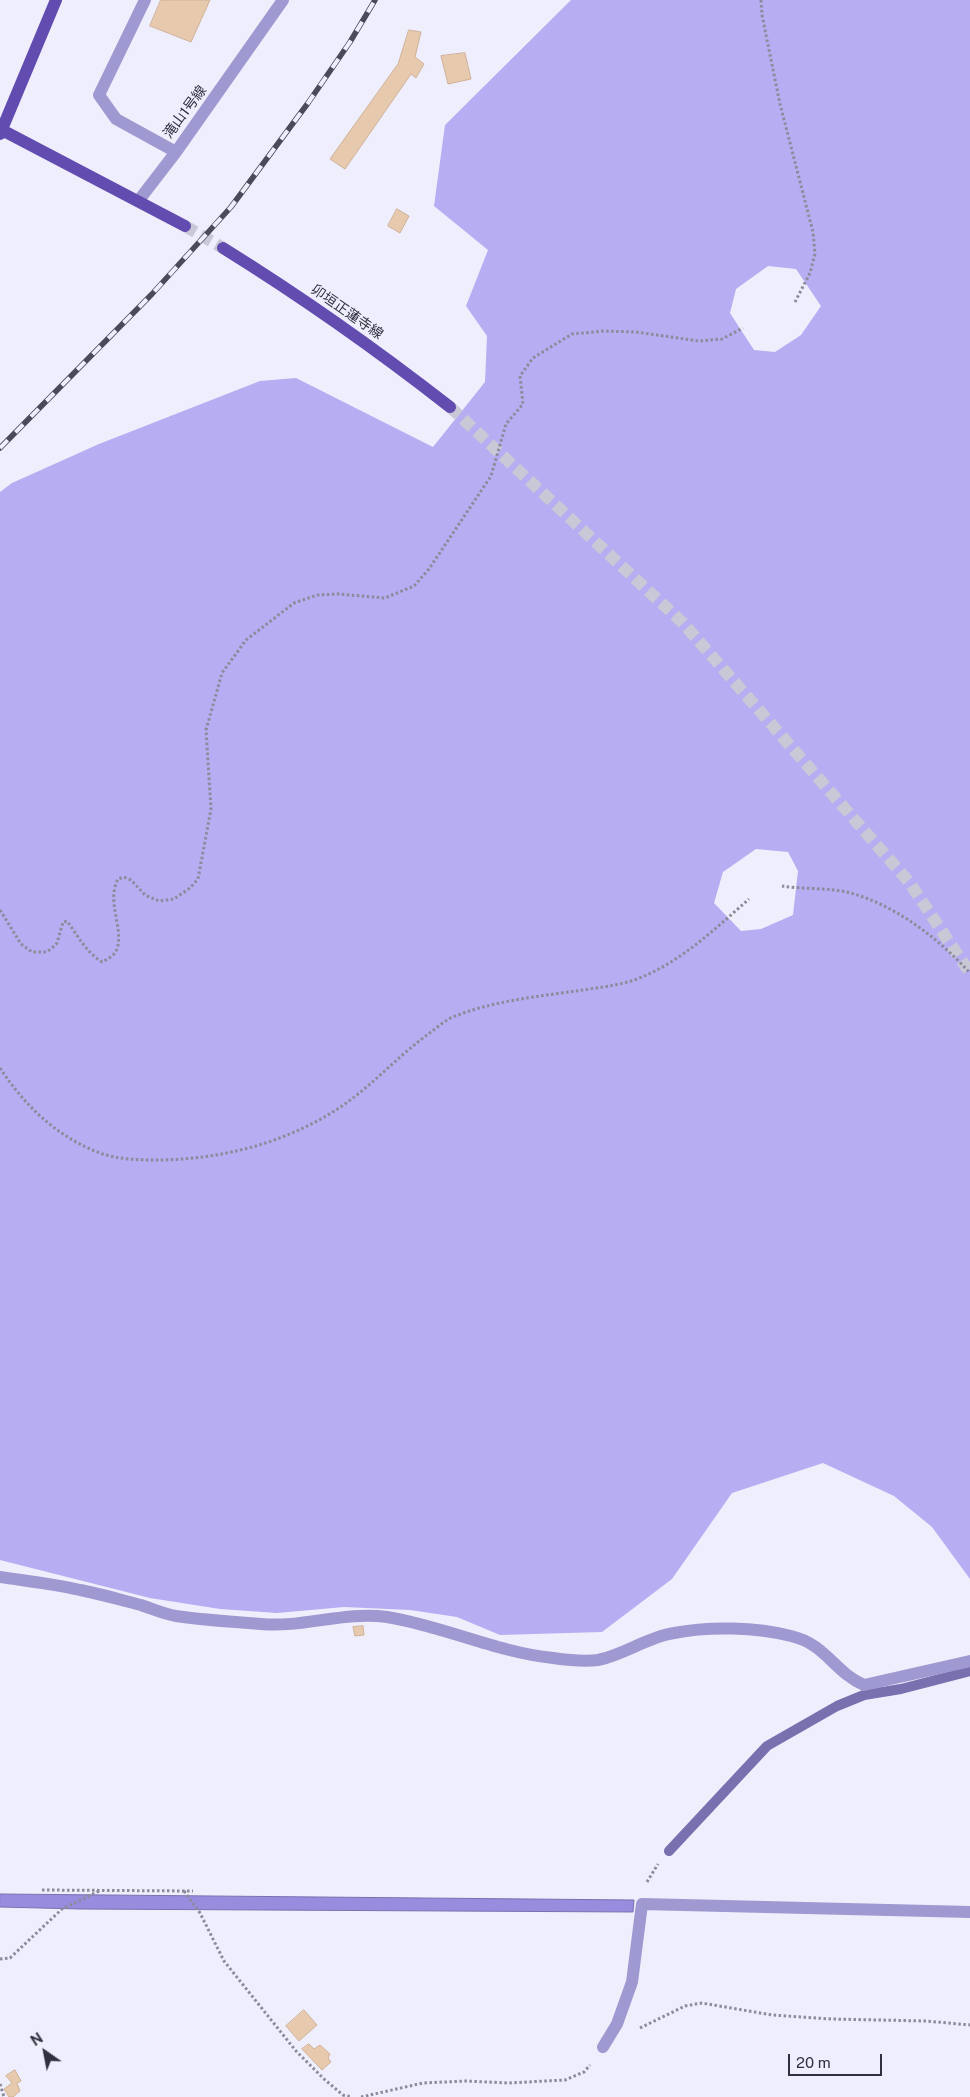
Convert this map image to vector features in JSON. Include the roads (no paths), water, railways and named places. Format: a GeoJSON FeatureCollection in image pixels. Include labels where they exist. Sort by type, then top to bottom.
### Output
{"type":"FeatureCollection","features":[{"type":"Feature","properties":{"kind":"main road"},"geometry":{"type":"LineString","coordinates":[[56,0],[1,131],[139,200],[185,226]]}},
{"type":"Feature","properties":{"kind":"main road","name":"卯垣正蓮寺線"},"geometry":{"type":"LineString","coordinates":[[223,248],[269,276],[360,338],[450,407]]}},
{"type":"Feature","properties":{"kind":"street","name":"滝山1号線"},"geometry":{"type":"LineString","coordinates":[[145,0],[99,95],[116,119],[176,152],[283,0]]}},
{"type":"Feature","properties":{"kind":"street"},"geometry":{"type":"LineString","coordinates":[[139,200],[176,152]]}},
{"type":"Feature","properties":{"kind":"street"},"geometry":{"type":"LineString","coordinates":[[0,1577],[79,1590],[174,1615],[264,1625],[298,1623],[326,1618],[383,1617],[439,1628],[522,1654],[579,1661],[597,1660],[657,1637],[674,1633],[753,1630],[792,1636],[817,1646],[851,1679],[864,1685],[970,1661]]}},
{"type":"Feature","properties":{"kind":"street"},"geometry":{"type":"LineString","coordinates":[[603,2047],[617,2024],[632,1982],[642,1904],[970,1912]]}},
{"type":"Feature","properties":{"kind":"waterway"},"geometry":{"type":"LineString","coordinates":[[669,1851],[767,1746],[837,1706],[864,1695],[901,1689],[970,1671]]}},
{"type":"Feature","properties":{"kind":"tunnel"},"geometry":{"type":"LineString","coordinates":[[185,226],[223,248]]}},
{"type":"Feature","properties":{"kind":"tunnel"},"geometry":{"type":"LineString","coordinates":[[450,407],[683,623],[909,882],[970,973]]}},
{"type":"Feature","properties":{"kind":"railway"},"geometry":{"type":"LineString","coordinates":[[0,448],[152,294],[231,207],[308,103],[350,42],[375,0]]}}]}
